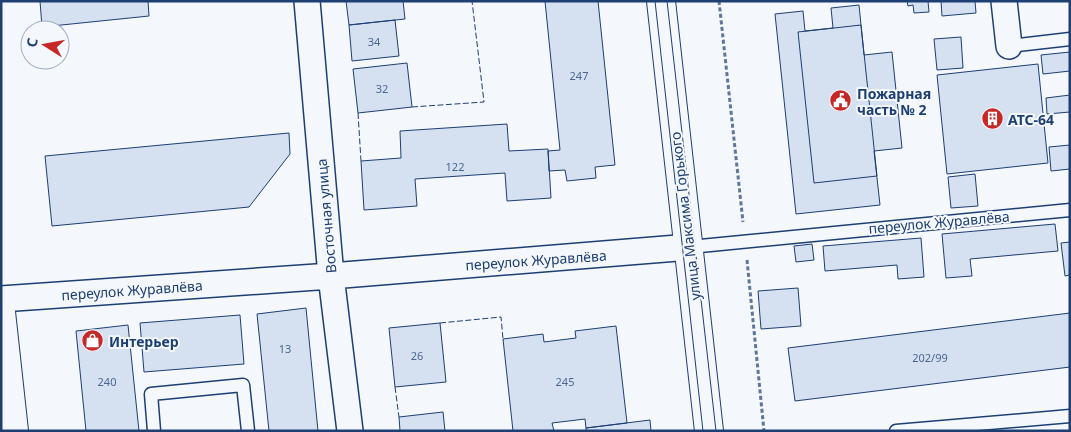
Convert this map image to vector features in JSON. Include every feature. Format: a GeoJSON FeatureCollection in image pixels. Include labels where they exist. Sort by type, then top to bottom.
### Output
{"type":"FeatureCollection","features":[{"type":"Feature","properties":{"kind":"main road","name":"улица Максима Горького"},"geometry":{"type":"LineString","coordinates":[[661,1],[710,431]]}},
{"type":"Feature","properties":{"kind":"main road"},"geometry":{"type":"LineString","coordinates":[[1,312],[14,431]]}},
{"type":"Feature","properties":{"kind":"street","name":"Восточная улица"},"geometry":{"type":"LineString","coordinates":[[306,1],[332,276],[350,431]]}},
{"type":"Feature","properties":{"kind":"street"},"geometry":{"type":"LineString","coordinates":[[1004,1],[1009,46]]}},
{"type":"Feature","properties":{"kind":"street","name":"переулок Журавлёва"},"geometry":{"type":"LineString","coordinates":[[1,299],[332,276],[690,247]]}},
{"type":"Feature","properties":{"kind":"lane"},"geometry":{"type":"LineString","coordinates":[[1009,46],[1070,39]]}},
{"type":"Feature","properties":{"kind":"lane","name":"переулок Журавлёва"},"geometry":{"type":"LineString","coordinates":[[690,247],[1070,210]]}},
{"type":"Feature","properties":{"kind":"lane"},"geometry":{"type":"LineString","coordinates":[[154,431],[151,394],[244,385],[248,431]]}},
{"type":"Feature","properties":{"kind":"lane"},"geometry":{"type":"LineString","coordinates":[[896,431],[1070,416]]}},
{"type":"Feature","properties":{"kind":"lane"},"geometry":{"type":"LineString","coordinates":[[1048,431],[1051,418]]}},
{"type":"Feature","properties":{"kind":"path"},"geometry":{"type":"LineString","coordinates":[[719,1],[764,431]]}},
{"type":"Feature","properties":{"kind":"building"},"geometry":{"type":"Polygon","coordinates":[[[40,1],[148,1],[149,16],[70,24],[70,20],[41,20],[40,1]]]}},
{"type":"Feature","properties":{"kind":"building"},"geometry":{"type":"Polygon","coordinates":[[[346,1],[403,1],[405,19],[349,25],[346,1]]]}},
{"type":"Feature","properties":{"kind":"building"},"geometry":{"type":"Polygon","coordinates":[[[545,1],[598,1],[615,165],[595,167],[596,178],[567,181],[565,170],[549,171],[548,151],[560,150],[545,1]]]}},
{"type":"Feature","properties":{"kind":"building"},"geometry":{"type":"Polygon","coordinates":[[[907,1],[928,1],[929,12],[914,13],[913,5],[908,6],[907,1]]]}},
{"type":"Feature","properties":{"kind":"building"},"geometry":{"type":"Polygon","coordinates":[[[941,1],[975,1],[976,13],[942,16],[941,1]]]}},
{"type":"Feature","properties":{"kind":"building","name":"Пожарная часть № 2"},"geometry":{"type":"Polygon","coordinates":[[[859,5],[864,55],[892,52],[902,148],[874,151],[880,205],[796,214],[775,14],[803,11],[805,31],[833,28],[831,8],[859,5]]]}},
{"type":"Feature","properties":{"kind":"building"},"geometry":{"type":"Polygon","coordinates":[[[395,20],[399,56],[352,61],[349,25],[395,20]]]}},
{"type":"Feature","properties":{"kind":"building"},"geometry":{"type":"Polygon","coordinates":[[[861,25],[877,176],[814,183],[798,32],[861,25]]]}},
{"type":"Feature","properties":{"kind":"building"},"geometry":{"type":"Polygon","coordinates":[[[961,37],[963,68],[937,70],[934,39],[961,37]]]}},
{"type":"Feature","properties":{"kind":"building"},"geometry":{"type":"Polygon","coordinates":[[[1070,52],[1070,71],[1043,74],[1041,55],[1070,52]]]}},
{"type":"Feature","properties":{"kind":"building"},"geometry":{"type":"Polygon","coordinates":[[[407,63],[412,107],[358,113],[353,69],[407,63]]]}},
{"type":"Feature","properties":{"kind":"building","name":"АТС-64"},"geometry":{"type":"Polygon","coordinates":[[[1038,64],[1048,163],[947,174],[937,75],[1038,64]]]}},
{"type":"Feature","properties":{"kind":"building"},"geometry":{"type":"Polygon","coordinates":[[[1070,95],[1070,112],[1047,114],[1046,98],[1070,95]]]}},
{"type":"Feature","properties":{"kind":"building"},"geometry":{"type":"Polygon","coordinates":[[[507,124],[509,151],[548,149],[551,198],[507,201],[505,173],[415,179],[417,206],[364,210],[361,161],[401,158],[400,131],[507,124]]]}},
{"type":"Feature","properties":{"kind":"building"},"geometry":{"type":"Polygon","coordinates":[[[289,133],[290,154],[249,207],[52,226],[45,156],[289,133]]]}},
{"type":"Feature","properties":{"kind":"building"},"geometry":{"type":"Polygon","coordinates":[[[1070,145],[1070,169],[1051,171],[1049,147],[1070,145]]]}},
{"type":"Feature","properties":{"kind":"building"},"geometry":{"type":"Polygon","coordinates":[[[975,174],[978,206],[951,208],[948,177],[975,174]]]}},
{"type":"Feature","properties":{"kind":"building"},"geometry":{"type":"Polygon","coordinates":[[[1055,224],[1058,251],[970,259],[972,276],[946,278],[942,234],[1055,224]]]}},
{"type":"Feature","properties":{"kind":"building"},"geometry":{"type":"Polygon","coordinates":[[[921,238],[924,277],[898,279],[897,265],[825,271],[823,246],[921,238]]]}},
{"type":"Feature","properties":{"kind":"building"},"geometry":{"type":"Polygon","coordinates":[[[1070,242],[1070,275],[1065,276],[1061,243],[1070,242]]]}},
{"type":"Feature","properties":{"kind":"building"},"geometry":{"type":"Polygon","coordinates":[[[812,244],[814,260],[796,262],[794,246],[812,244]]]}},
{"type":"Feature","properties":{"kind":"building"},"geometry":{"type":"Polygon","coordinates":[[[798,288],[801,326],[761,329],[758,291],[798,288]]]}},
{"type":"Feature","properties":{"kind":"building"},"geometry":{"type":"Polygon","coordinates":[[[306,308],[318,431],[269,431],[257,314],[306,308]]]}},
{"type":"Feature","properties":{"kind":"building"},"geometry":{"type":"Polygon","coordinates":[[[1070,313],[1070,367],[795,401],[788,348],[1070,313]]]}},
{"type":"Feature","properties":{"kind":"building"},"geometry":{"type":"Polygon","coordinates":[[[240,315],[244,364],[144,372],[140,323],[240,315]]]}},
{"type":"Feature","properties":{"kind":"building"},"geometry":{"type":"Polygon","coordinates":[[[440,323],[446,382],[395,387],[389,328],[440,323]]]}},
{"type":"Feature","properties":{"kind":"building"},"geometry":{"type":"Polygon","coordinates":[[[128,325],[139,431],[86,431],[76,331],[128,325]]]}},
{"type":"Feature","properties":{"kind":"building"},"geometry":{"type":"Polygon","coordinates":[[[616,326],[627,423],[586,428],[585,419],[552,423],[554,431],[513,431],[503,339],[543,334],[544,342],[576,338],[575,331],[616,326]]]}},
{"type":"Feature","properties":{"kind":"building"},"geometry":{"type":"Polygon","coordinates":[[[443,412],[445,431],[400,431],[399,417],[443,412]]]}},
{"type":"Feature","properties":{"kind":"building"},"geometry":{"type":"Polygon","coordinates":[[[650,420],[651,431],[586,431],[586,428],[650,420]]]}},
{"type":"Feature","properties":{"kind":"tram line"},"geometry":{"type":"LineString","coordinates":[[655,1],[703,431]]}},
{"type":"Feature","properties":{"kind":"tram line"},"geometry":{"type":"LineString","coordinates":[[667,1],[716,431]]}},
{"type":"Feature","properties":{"kind":"fence"},"geometry":{"type":"LineString","coordinates":[[412,107],[484,102],[472,1]]}},
{"type":"Feature","properties":{"kind":"fence"},"geometry":{"type":"LineString","coordinates":[[358,113],[361,161]]}},
{"type":"Feature","properties":{"kind":"fence"},"geometry":{"type":"LineString","coordinates":[[440,323],[501,317],[503,339]]}},
{"type":"Feature","properties":{"kind":"fence"},"geometry":{"type":"LineString","coordinates":[[395,387],[399,417]]}},
{"type":"Feature","properties":{"kind":"place","name":"Пожарная часть № 2"},"geometry":{"type":"Point","coordinates":[841,101]}},
{"type":"Feature","properties":{"kind":"place","name":"АТС-64"},"geometry":{"type":"Point","coordinates":[992,119]}},
{"type":"Feature","properties":{"kind":"place","name":"Интерьер"},"geometry":{"type":"Point","coordinates":[93,341]}}]}
